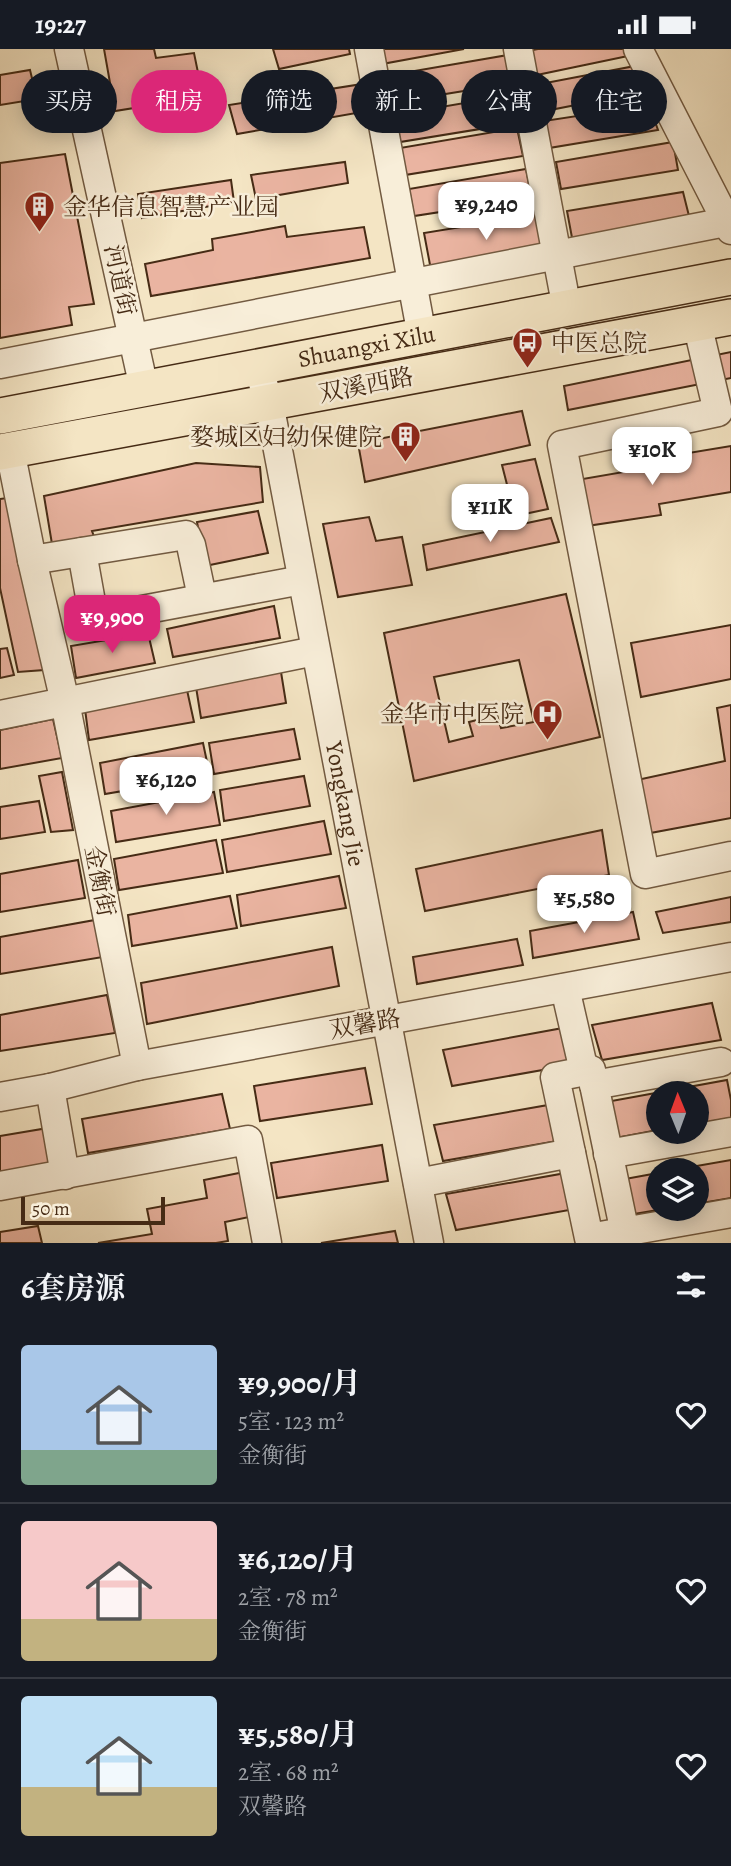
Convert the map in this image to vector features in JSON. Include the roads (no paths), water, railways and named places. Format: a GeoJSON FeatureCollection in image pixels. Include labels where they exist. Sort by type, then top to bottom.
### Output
{"type":"FeatureCollection","features":[{"type":"Feature","properties":{"kind":"main road","name":"Shuangxi Xilu"},"geometry":{"type":"LineString","coordinates":[[0,416],[731,278]]}},
{"type":"Feature","properties":{"kind":"main road","name":"双溪西路"},"geometry":{"type":"LineString","coordinates":[[5,451],[731,317]]}},
{"type":"Feature","properties":{"kind":"street","name":"河道街"},"geometry":{"type":"LineString","coordinates":[[69,49],[144,389]]}},
{"type":"Feature","properties":{"kind":"street"},"geometry":{"type":"LineString","coordinates":[[369,49],[422,336]]}},
{"type":"Feature","properties":{"kind":"street"},"geometry":{"type":"LineString","coordinates":[[518,49],[567,309]]}},
{"type":"Feature","properties":{"kind":"street"},"geometry":{"type":"LineString","coordinates":[[0,364],[557,255],[730,224],[638,49]]}},
{"type":"Feature","properties":{"kind":"street"},"geometry":{"type":"LineString","coordinates":[[697,323],[718,412],[562,445],[645,874],[731,856]]}},
{"type":"Feature","properties":{"kind":"street","name":"Yongkang Jie"},"geometry":{"type":"LineString","coordinates":[[258,367],[269,403],[429,1243]]}},
{"type":"Feature","properties":{"kind":"street","name":"金衡街"},"geometry":{"type":"LineString","coordinates":[[5,451],[65,702],[137,1066]]}},
{"type":"Feature","properties":{"kind":"street"},"geometry":{"type":"LineString","coordinates":[[32,559],[186,535],[191,545],[202,597]]}},
{"type":"Feature","properties":{"kind":"street"},"geometry":{"type":"LineString","coordinates":[[82,552],[94,619],[302,580]]}},
{"type":"Feature","properties":{"kind":"street"},"geometry":{"type":"LineString","coordinates":[[0,715],[315,650]]}},
{"type":"Feature","properties":{"kind":"street","name":"双馨路"},"geometry":{"type":"LineString","coordinates":[[0,1097],[50,1089],[137,1066],[731,957]]}},
{"type":"Feature","properties":{"kind":"street"},"geometry":{"type":"LineString","coordinates":[[565,988],[608,1154],[626,1238]]}},
{"type":"Feature","properties":{"kind":"street"},"geometry":{"type":"LineString","coordinates":[[721,1062],[589,1078],[555,1077],[589,1238],[626,1238],[731,1213]]}},
{"type":"Feature","properties":{"kind":"street"},"geometry":{"type":"LineString","coordinates":[[50,1089],[65,1175]]}},
{"type":"Feature","properties":{"kind":"street"},"geometry":{"type":"LineString","coordinates":[[608,1154],[731,1132]]}},
{"type":"Feature","properties":{"kind":"street"},"geometry":{"type":"LineString","coordinates":[[0,1186],[248,1140],[267,1243]]}},
{"type":"Feature","properties":{"kind":"street"},"geometry":{"type":"LineString","coordinates":[[418,1183],[571,1153]]}},
{"type":"Feature","properties":{"kind":"place","name":"金华信息智慧产业园"},"geometry":{"type":"Point","coordinates":[40,234]}},
{"type":"Feature","properties":{"kind":"place","name":"中医总院"},"geometry":{"type":"Point","coordinates":[528,370]}},
{"type":"Feature","properties":{"kind":"place","name":"婺城区妇幼保健院"},"geometry":{"type":"Point","coordinates":[405,464]}},
{"type":"Feature","properties":{"kind":"place","name":"金华市中医院"},"geometry":{"type":"Point","coordinates":[547,741]}}]}
